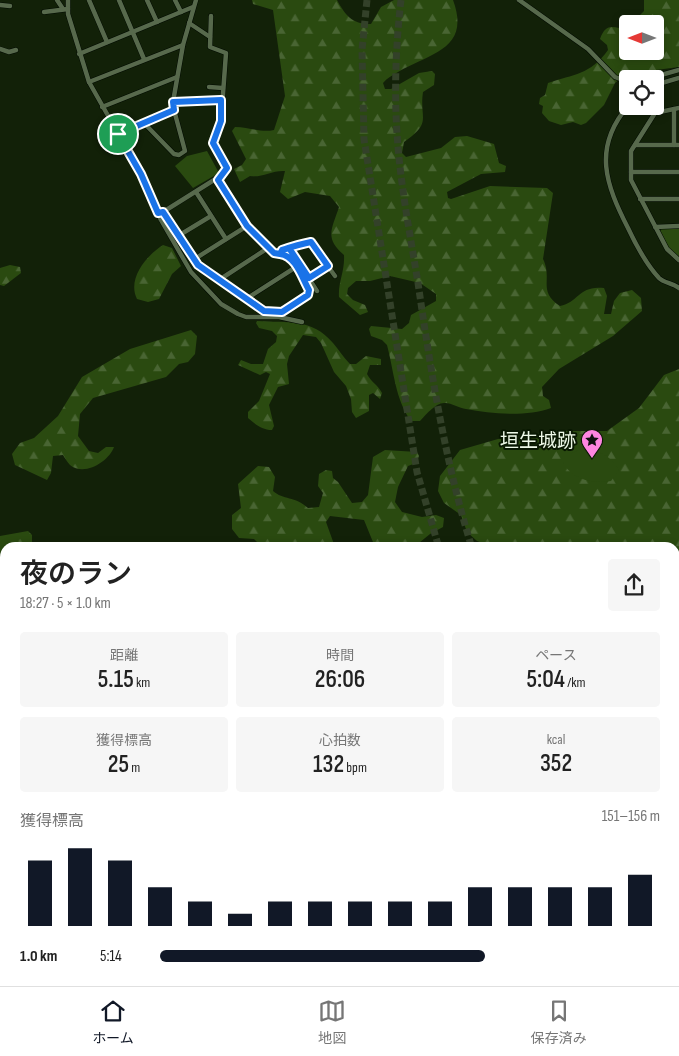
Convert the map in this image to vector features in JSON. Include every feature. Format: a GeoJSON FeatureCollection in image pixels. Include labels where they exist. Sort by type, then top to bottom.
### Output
{"type":"FeatureCollection","features":[{"type":"Feature","properties":{"kind":"street"},"geometry":{"type":"LineString","coordinates":[[57,0],[66,9]]}},
{"type":"Feature","properties":{"kind":"street"},"geometry":{"type":"LineString","coordinates":[[68,0],[66,9],[89,82],[141,174],[191,272],[221,304],[246,317],[279,317],[302,322]]}},
{"type":"Feature","properties":{"kind":"street"},"geometry":{"type":"LineString","coordinates":[[89,0],[107,42]]}},
{"type":"Feature","properties":{"kind":"street"},"geometry":{"type":"LineString","coordinates":[[119,0],[144,59]]}},
{"type":"Feature","properties":{"kind":"street"},"geometry":{"type":"LineString","coordinates":[[148,0],[157,22]]}},
{"type":"Feature","properties":{"kind":"street"},"geometry":{"type":"LineString","coordinates":[[176,0],[181,12]]}},
{"type":"Feature","properties":{"kind":"street"},"geometry":{"type":"LineString","coordinates":[[144,123],[174,154],[179,155],[185,150],[173,102],[183,45],[196,0]]}},
{"type":"Feature","properties":{"kind":"street"},"geometry":{"type":"LineString","coordinates":[[519,0],[588,49],[615,77],[619,79]]}},
{"type":"Feature","properties":{"kind":"street"},"geometry":{"type":"LineString","coordinates":[[0,5],[10,6]]}},
{"type":"Feature","properties":{"kind":"street"},"geometry":{"type":"LineString","coordinates":[[79,54],[194,7]]}},
{"type":"Feature","properties":{"kind":"street"},"geometry":{"type":"LineString","coordinates":[[44,12],[66,9]]}},
{"type":"Feature","properties":{"kind":"street"},"geometry":{"type":"LineString","coordinates":[[161,212],[218,180],[227,168],[213,143],[221,121],[221,100],[226,53],[210,47],[211,16]]}},
{"type":"Feature","properties":{"kind":"street"},"geometry":{"type":"LineString","coordinates":[[189,24],[210,37]]}},
{"type":"Feature","properties":{"kind":"street"},"geometry":{"type":"LineString","coordinates":[[89,82],[183,45]]}},
{"type":"Feature","properties":{"kind":"street"},"geometry":{"type":"LineString","coordinates":[[0,49],[10,52],[16,50]]}},
{"type":"Feature","properties":{"kind":"street"},"geometry":{"type":"LineString","coordinates":[[664,74],[679,70]]}},
{"type":"Feature","properties":{"kind":"street"},"geometry":{"type":"LineString","coordinates":[[102,107],[178,77]]}},
{"type":"Feature","properties":{"kind":"street"},"geometry":{"type":"LineString","coordinates":[[664,82],[679,78]]}},
{"type":"Feature","properties":{"kind":"street"},"geometry":{"type":"LineString","coordinates":[[209,87],[223,88]]}},
{"type":"Feature","properties":{"kind":"street"},"geometry":{"type":"LineString","coordinates":[[173,102],[221,100]]}},
{"type":"Feature","properties":{"kind":"street"},"geometry":{"type":"LineString","coordinates":[[635,145],[677,145],[677,109],[655,113],[635,145],[630,155],[632,184],[667,249],[679,260]]}},
{"type":"Feature","properties":{"kind":"street"},"geometry":{"type":"LineString","coordinates":[[118,134],[174,110]]}},
{"type":"Feature","properties":{"kind":"street"},"geometry":{"type":"LineString","coordinates":[[622,115],[608,145],[606,169],[609,186],[636,244],[659,278],[679,288]]}},
{"type":"Feature","properties":{"kind":"street"},"geometry":{"type":"LineString","coordinates":[[631,172],[679,172]]}},
{"type":"Feature","properties":{"kind":"street"},"geometry":{"type":"LineString","coordinates":[[161,212],[193,260],[264,311],[279,312],[310,293],[287,255],[268,248],[247,226],[218,180]]}},
{"type":"Feature","properties":{"kind":"street"},"geometry":{"type":"LineString","coordinates":[[196,192],[226,239]]}},
{"type":"Feature","properties":{"kind":"street"},"geometry":{"type":"LineString","coordinates":[[640,199],[679,199]]}},
{"type":"Feature","properties":{"kind":"street"},"geometry":{"type":"LineString","coordinates":[[178,236],[211,216]]}},
{"type":"Feature","properties":{"kind":"street"},"geometry":{"type":"LineString","coordinates":[[193,260],[247,226]]}},
{"type":"Feature","properties":{"kind":"street"},"geometry":{"type":"LineString","coordinates":[[655,227],[679,226]]}},
{"type":"Feature","properties":{"kind":"street"},"geometry":{"type":"LineString","coordinates":[[280,254],[282,250],[311,242],[335,276]]}},
{"type":"Feature","properties":{"kind":"street"},"geometry":{"type":"LineString","coordinates":[[219,280],[268,248]]}},
{"type":"Feature","properties":{"kind":"street"},"geometry":{"type":"LineString","coordinates":[[289,248],[317,291]]}},
{"type":"Feature","properties":{"kind":"street"},"geometry":{"type":"LineString","coordinates":[[309,278],[328,266]]}},
{"type":"Feature","properties":{"kind":"street"},"geometry":{"type":"LineString","coordinates":[[246,299],[296,267]]}},
{"type":"Feature","properties":{"kind":"green space"},"geometry":{"type":"Polygon","coordinates":[[[252,0],[337,0],[343,10],[354,21],[371,24],[381,7],[394,0],[453,0],[457,16],[457,29],[452,39],[435,54],[398,72],[383,83],[385,89],[391,89],[419,73],[432,71],[435,74],[434,85],[423,92],[422,125],[419,130],[404,142],[402,153],[406,157],[441,148],[455,137],[467,136],[494,144],[499,163],[506,166],[505,172],[481,174],[447,192],[448,198],[451,199],[490,186],[547,188],[553,193],[543,259],[547,273],[547,290],[553,300],[560,306],[571,301],[584,291],[604,288],[607,296],[604,314],[611,314],[614,301],[620,293],[632,290],[641,298],[642,311],[613,336],[559,369],[542,387],[543,396],[549,400],[551,408],[531,413],[498,413],[466,409],[444,403],[434,407],[420,421],[411,421],[401,404],[387,345],[382,340],[371,336],[369,329],[371,326],[402,329],[409,323],[411,315],[436,301],[436,294],[420,283],[390,276],[370,281],[356,281],[348,288],[347,294],[353,300],[365,305],[368,312],[360,315],[339,297],[344,255],[332,238],[332,227],[339,207],[330,196],[305,192],[288,199],[280,192],[285,171],[250,176],[240,182],[234,169],[242,165],[246,159],[232,131],[235,127],[264,131],[274,130],[285,96],[273,10],[253,4],[252,0]]]}},
{"type":"Feature","properties":{"kind":"green space"},"geometry":{"type":"Polygon","coordinates":[[[644,0],[679,0],[679,67],[656,70],[619,70],[619,80],[615,83],[604,105],[586,123],[581,125],[573,122],[561,125],[549,121],[542,113],[543,106],[539,104],[540,98],[545,95],[548,83],[581,72],[595,64],[608,50],[607,45],[600,39],[608,28],[619,28],[619,60],[664,60],[664,15],[640,15],[644,11],[644,0]]]}},
{"type":"Feature","properties":{"kind":"green space"},"geometry":{"type":"Polygon","coordinates":[[[207,151],[219,173],[193,188],[175,166],[187,156],[207,151]]]}},
{"type":"Feature","properties":{"kind":"green space"},"geometry":{"type":"Polygon","coordinates":[[[662,228],[679,228],[679,259],[669,249],[660,231],[662,228]]]}},
{"type":"Feature","properties":{"kind":"green space"},"geometry":{"type":"Polygon","coordinates":[[[163,245],[172,248],[181,266],[172,274],[159,299],[148,302],[137,299],[134,284],[136,276],[150,255],[163,245]]]}},
{"type":"Feature","properties":{"kind":"green space"},"geometry":{"type":"Polygon","coordinates":[[[10,265],[20,267],[21,273],[4,286],[0,285],[0,268],[10,265]]]}},
{"type":"Feature","properties":{"kind":"green space"},"geometry":{"type":"Polygon","coordinates":[[[257,321],[298,323],[316,329],[333,343],[350,364],[356,364],[366,356],[381,359],[381,365],[370,365],[367,374],[382,393],[380,399],[373,393],[369,395],[369,411],[356,418],[352,412],[351,399],[346,386],[334,372],[321,343],[316,337],[303,335],[289,356],[287,364],[289,384],[278,387],[269,405],[274,426],[272,430],[259,426],[248,418],[248,412],[259,401],[270,374],[266,372],[260,375],[238,365],[241,360],[251,364],[263,364],[268,349],[276,342],[277,336],[272,331],[259,328],[256,323],[257,321]]]}},
{"type":"Feature","properties":{"kind":"green space"},"geometry":{"type":"Polygon","coordinates":[[[191,330],[197,336],[195,354],[188,362],[179,364],[166,377],[93,398],[80,414],[78,436],[89,451],[98,453],[106,447],[114,447],[102,462],[96,466],[82,469],[70,465],[63,455],[53,456],[51,473],[47,480],[15,465],[12,454],[20,443],[34,438],[58,416],[82,377],[130,349],[191,330]]]}},
{"type":"Feature","properties":{"kind":"green space"},"geometry":{"type":"Polygon","coordinates":[[[679,369],[679,542],[480,542],[467,532],[461,515],[444,503],[438,491],[440,476],[460,450],[498,439],[560,431],[607,431],[639,408],[664,375],[679,369]]]}},
{"type":"Feature","properties":{"kind":"green space"},"geometry":{"type":"Polygon","coordinates":[[[581,449],[593,450],[612,460],[619,470],[611,481],[591,481],[578,477],[567,469],[563,463],[572,453],[581,449]]]}},
{"type":"Feature","properties":{"kind":"green space"},"geometry":{"type":"Polygon","coordinates":[[[385,450],[417,452],[419,456],[416,463],[408,466],[398,487],[395,502],[402,512],[422,517],[436,515],[444,518],[443,527],[420,542],[373,542],[364,520],[330,516],[326,522],[333,542],[257,542],[254,539],[239,538],[232,529],[232,515],[241,508],[238,484],[258,466],[269,467],[275,477],[273,491],[308,508],[319,507],[323,493],[318,486],[319,474],[326,470],[332,471],[333,478],[338,482],[352,503],[362,502],[368,495],[373,457],[385,450]]]}},
{"type":"Feature","properties":{"kind":"green space"},"geometry":{"type":"Polygon","coordinates":[[[28,531],[32,535],[32,542],[0,542],[0,536],[28,531]]]}},
{"type":"Feature","properties":{"kind":"tunnel"},"geometry":{"type":"LineString","coordinates":[[367,0],[362,50],[364,139],[417,472],[437,542]]}},
{"type":"Feature","properties":{"kind":"tunnel"},"geometry":{"type":"LineString","coordinates":[[401,0],[396,83],[398,152],[428,350],[446,450],[470,542]]}},
{"type":"Feature","properties":{"kind":"place","name":"垣生城跡"},"geometry":{"type":"Point","coordinates":[592,459]}},
{"type":"Feature","properties":{"kind":"route"},"geometry":{"type":"LineString","coordinates":[[118,134],[141,174],[158,213],[163,212],[198,265],[264,311],[282,312],[310,293],[294,263],[287,255],[280,254],[282,250],[299,245],[311,242],[328,266],[309,278],[289,248],[282,250],[280,254],[274,253],[247,226],[218,180],[220,174],[227,170],[213,143],[221,121],[221,100],[173,102],[174,110],[118,134]]}}]}
